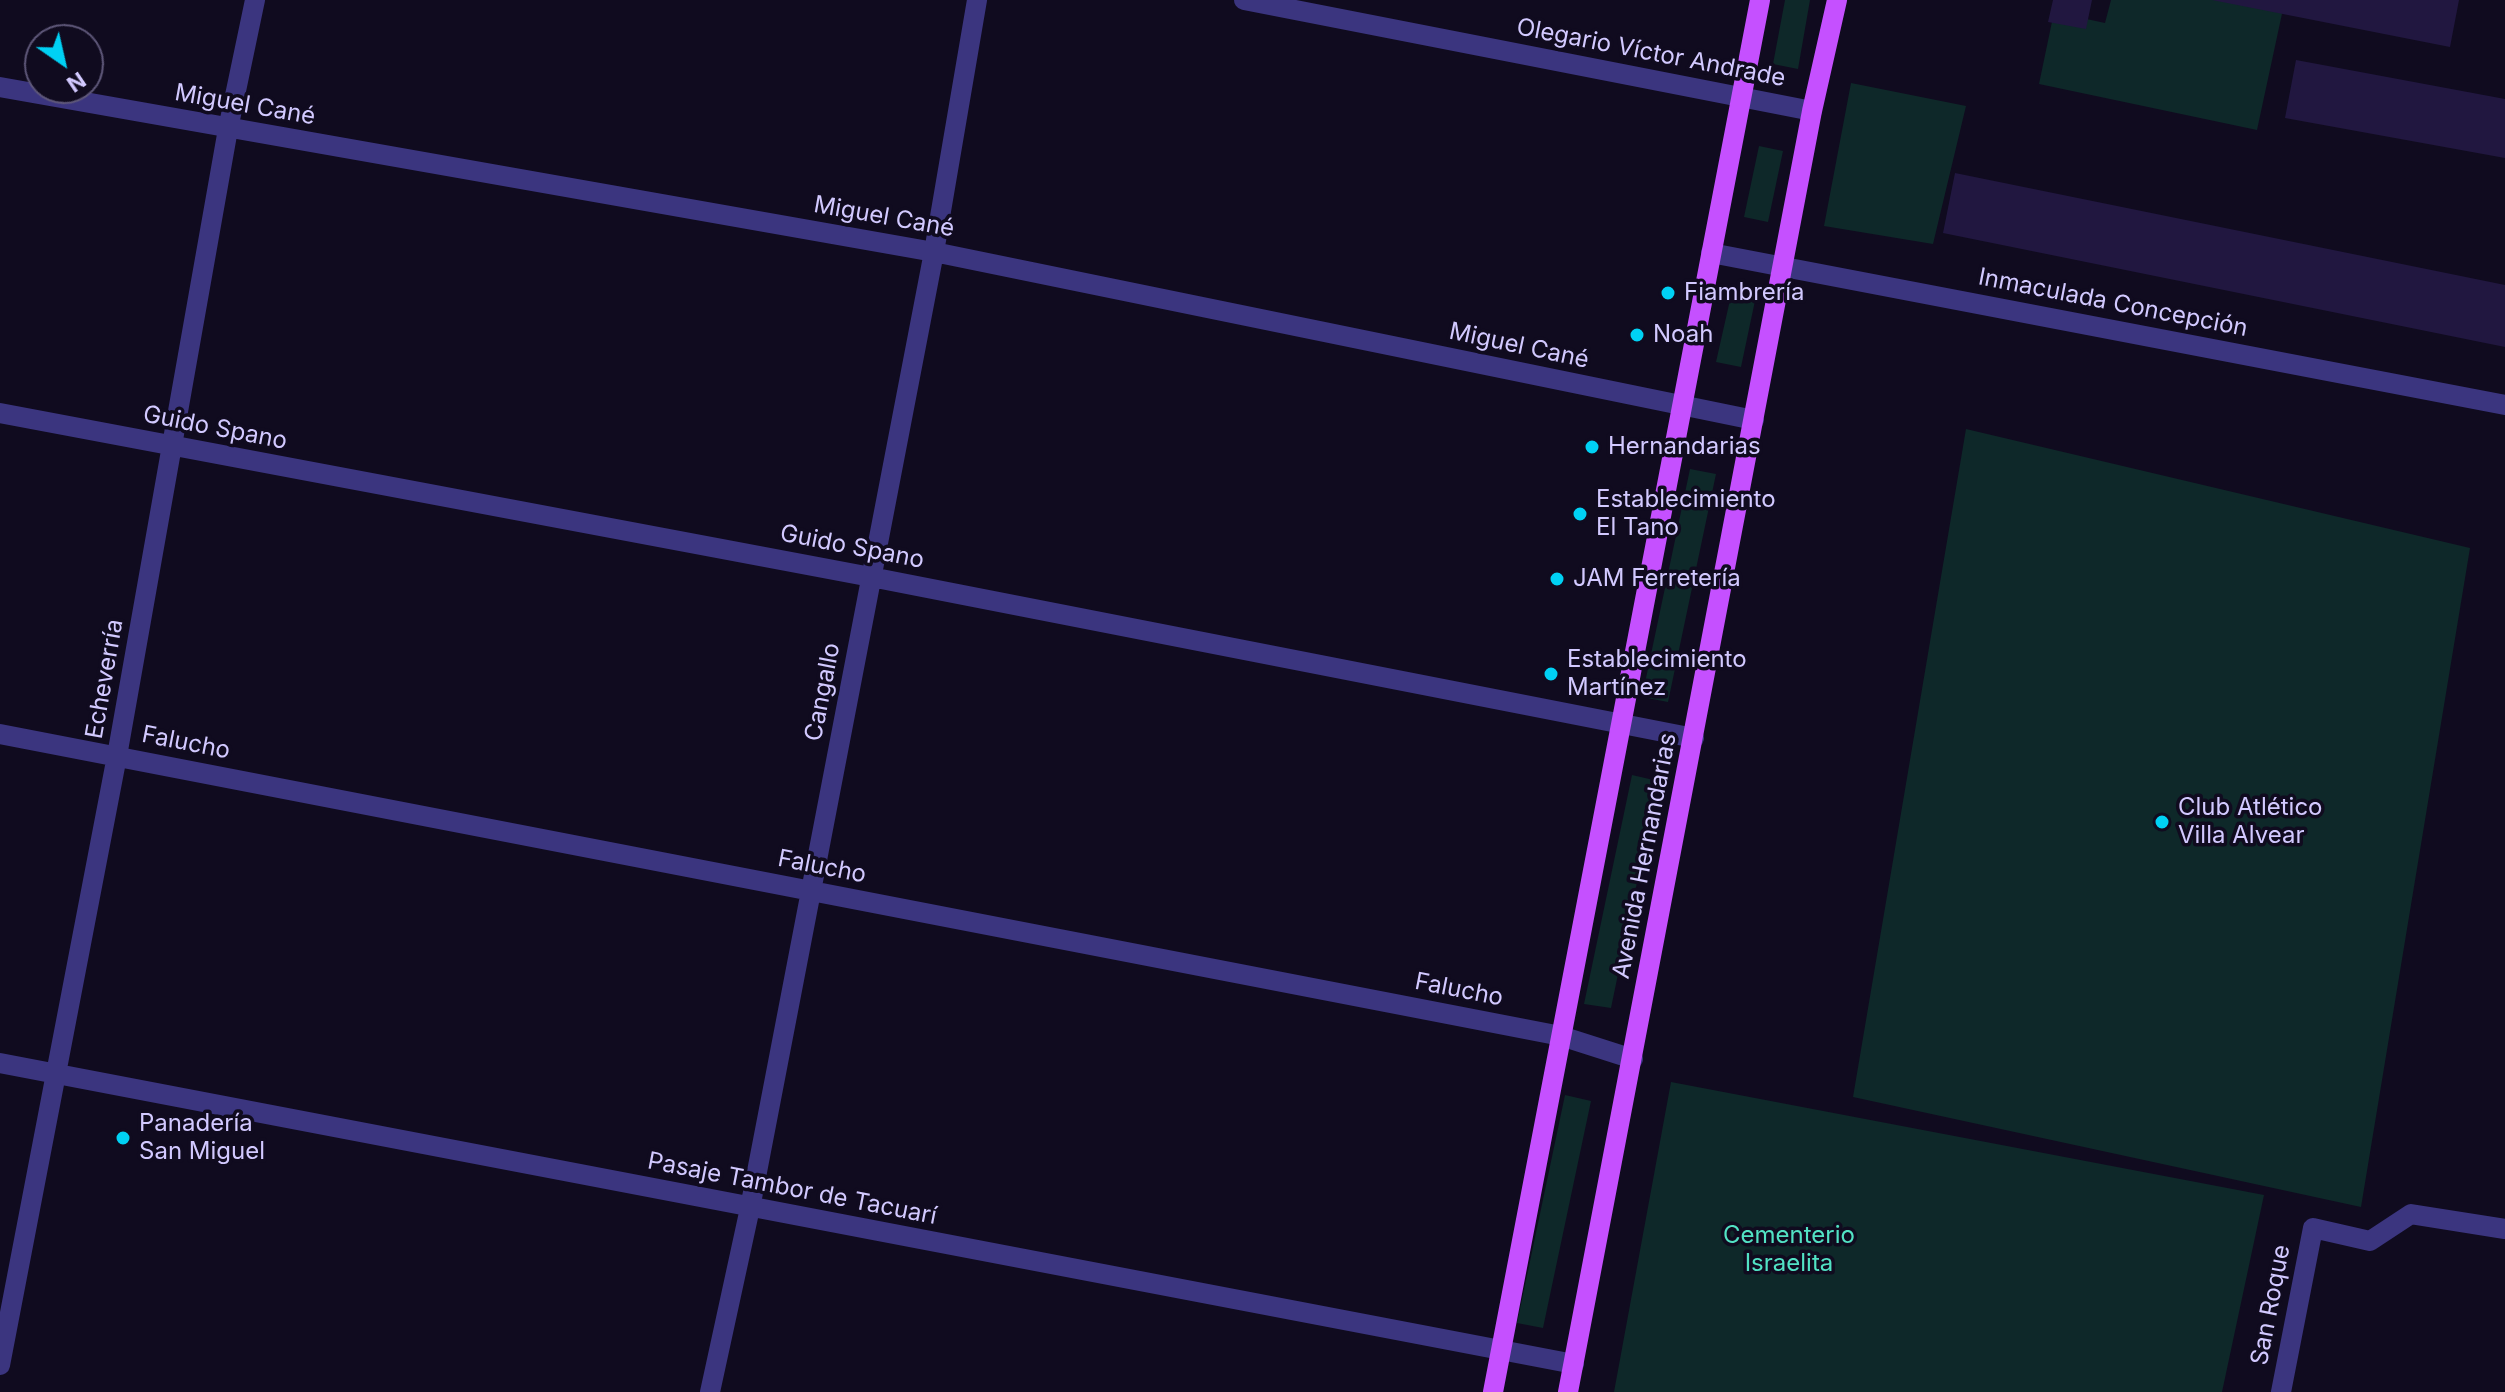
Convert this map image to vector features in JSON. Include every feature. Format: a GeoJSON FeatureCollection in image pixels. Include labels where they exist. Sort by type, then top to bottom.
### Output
{"type":"FeatureCollection","features":[{"type":"Feature","properties":{"kind":"main road","name":"Avenida Hernandarias"},"geometry":{"type":"LineString","coordinates":[[1493,1392],[1760,0]]}},
{"type":"Feature","properties":{"kind":"main road","name":"Avenida Hernandarias"},"geometry":{"type":"LineString","coordinates":[[1568,1392],[1812,111],[1837,0]]}},
{"type":"Feature","properties":{"kind":"street","name":"Echeverría"},"geometry":{"type":"LineString","coordinates":[[0,1365],[117,756],[228,129],[255,0]]}},
{"type":"Feature","properties":{"kind":"street","name":"Cangallo"},"geometry":{"type":"LineString","coordinates":[[710,1392],[750,1208],[934,252],[977,0]]}},
{"type":"Feature","properties":{"kind":"street","name":"Olegario Víctor Andrade"},"geometry":{"type":"LineString","coordinates":[[1244,0],[1812,111]]}},
{"type":"Feature","properties":{"kind":"street","name":"Miguel Cané"},"geometry":{"type":"LineString","coordinates":[[0,87],[934,252],[1754,420]]}},
{"type":"Feature","properties":{"kind":"street","name":"Inmaculada Concepción"},"geometry":{"type":"LineString","coordinates":[[1711,253],[2505,405]]}},
{"type":"Feature","properties":{"kind":"street","name":"Guido Spano"},"geometry":{"type":"LineString","coordinates":[[0,413],[871,577],[1694,738]]}},
{"type":"Feature","properties":{"kind":"street","name":"Falucho"},"geometry":{"type":"LineString","coordinates":[[0,734],[1561,1036],[1633,1059]]}},
{"type":"Feature","properties":{"kind":"street","name":"Pasaje Tambor de Tacuarí"},"geometry":{"type":"LineString","coordinates":[[0,1063],[1574,1364]]}},
{"type":"Feature","properties":{"kind":"street","name":"San Roque"},"geometry":{"type":"LineString","coordinates":[[2281,1392],[2313,1228],[2370,1241],[2411,1214],[2505,1229]]}},
{"type":"Feature","properties":{"kind":"green space"},"geometry":{"type":"Polygon","coordinates":[[[1785,0],[1810,0],[1798,69],[1773,64],[1785,0]]]}},
{"type":"Feature","properties":{"kind":"green space"},"geometry":{"type":"Polygon","coordinates":[[[2111,0],[2241,0],[2283,9],[2257,130],[2039,84],[2054,12],[2105,23],[2111,0]]]}},
{"type":"Feature","properties":{"kind":"green space"},"geometry":{"type":"Polygon","coordinates":[[[1851,83],[1966,106],[1933,244],[1824,226],[1851,83]]]}},
{"type":"Feature","properties":{"kind":"green space"},"geometry":{"type":"Polygon","coordinates":[[[1759,146],[1783,151],[1768,222],[1744,217],[1759,146]]]}},
{"type":"Feature","properties":{"kind":"green space"},"geometry":{"type":"Polygon","coordinates":[[[1732,291],[1756,296],[1741,367],[1716,362],[1732,291]]]}},
{"type":"Feature","properties":{"kind":"green space","name":"Club Atlético Villa Alvear"},"geometry":{"type":"Polygon","coordinates":[[[1966,429],[2470,548],[2361,1207],[1853,1097],[1966,429]]]}},
{"type":"Feature","properties":{"kind":"green space"},"geometry":{"type":"Polygon","coordinates":[[[1690,469],[1716,474],[1668,702],[1642,697],[1690,469]]]}},
{"type":"Feature","properties":{"kind":"green space"},"geometry":{"type":"Polygon","coordinates":[[[1632,775],[1658,781],[1611,1008],[1584,1004],[1632,775]]]}},
{"type":"Feature","properties":{"kind":"green space","name":"Cementerio Israelita"},"geometry":{"type":"Polygon","coordinates":[[[1671,1082],[2264,1195],[2222,1392],[1614,1392],[1671,1082]]]}},
{"type":"Feature","properties":{"kind":"green space"},"geometry":{"type":"Polygon","coordinates":[[[1565,1095],[1591,1101],[1543,1328],[1517,1323],[1565,1095]]]}},
{"type":"Feature","properties":{"kind":"building"},"geometry":{"type":"Polygon","coordinates":[[[2053,0],[2092,0],[2086,29],[2048,22],[2053,0]]]}},
{"type":"Feature","properties":{"kind":"building"},"geometry":{"type":"Polygon","coordinates":[[[2212,0],[2459,0],[2450,47],[2212,0]]]}},
{"type":"Feature","properties":{"kind":"building"},"geometry":{"type":"Polygon","coordinates":[[[2296,60],[2505,99],[2505,158],[2285,118],[2296,60]]]}},
{"type":"Feature","properties":{"kind":"building"},"geometry":{"type":"Polygon","coordinates":[[[1955,173],[2505,285],[2505,347],[1943,233],[1955,173]]]}},
{"type":"Feature","properties":{"kind":"place","name":"Fiambrería"},"geometry":{"type":"Point","coordinates":[1668,293]}},
{"type":"Feature","properties":{"kind":"place","name":"Noah"},"geometry":{"type":"Point","coordinates":[1637,335]}},
{"type":"Feature","properties":{"kind":"place","name":"Hernandarias"},"geometry":{"type":"Point","coordinates":[1592,447]}},
{"type":"Feature","properties":{"kind":"place","name":"Establecimiento El Tano"},"geometry":{"type":"Point","coordinates":[1580,514]}},
{"type":"Feature","properties":{"kind":"place","name":"JAM Ferretería"},"geometry":{"type":"Point","coordinates":[1557,579]}},
{"type":"Feature","properties":{"kind":"place","name":"Establecimiento Martínez"},"geometry":{"type":"Point","coordinates":[1551,674]}},
{"type":"Feature","properties":{"kind":"place","name":"Club Atlético Villa Alvear"},"geometry":{"type":"Point","coordinates":[2162,822]}},
{"type":"Feature","properties":{"kind":"place","name":"Panadería San Miguel"},"geometry":{"type":"Point","coordinates":[123,1138]}}]}
